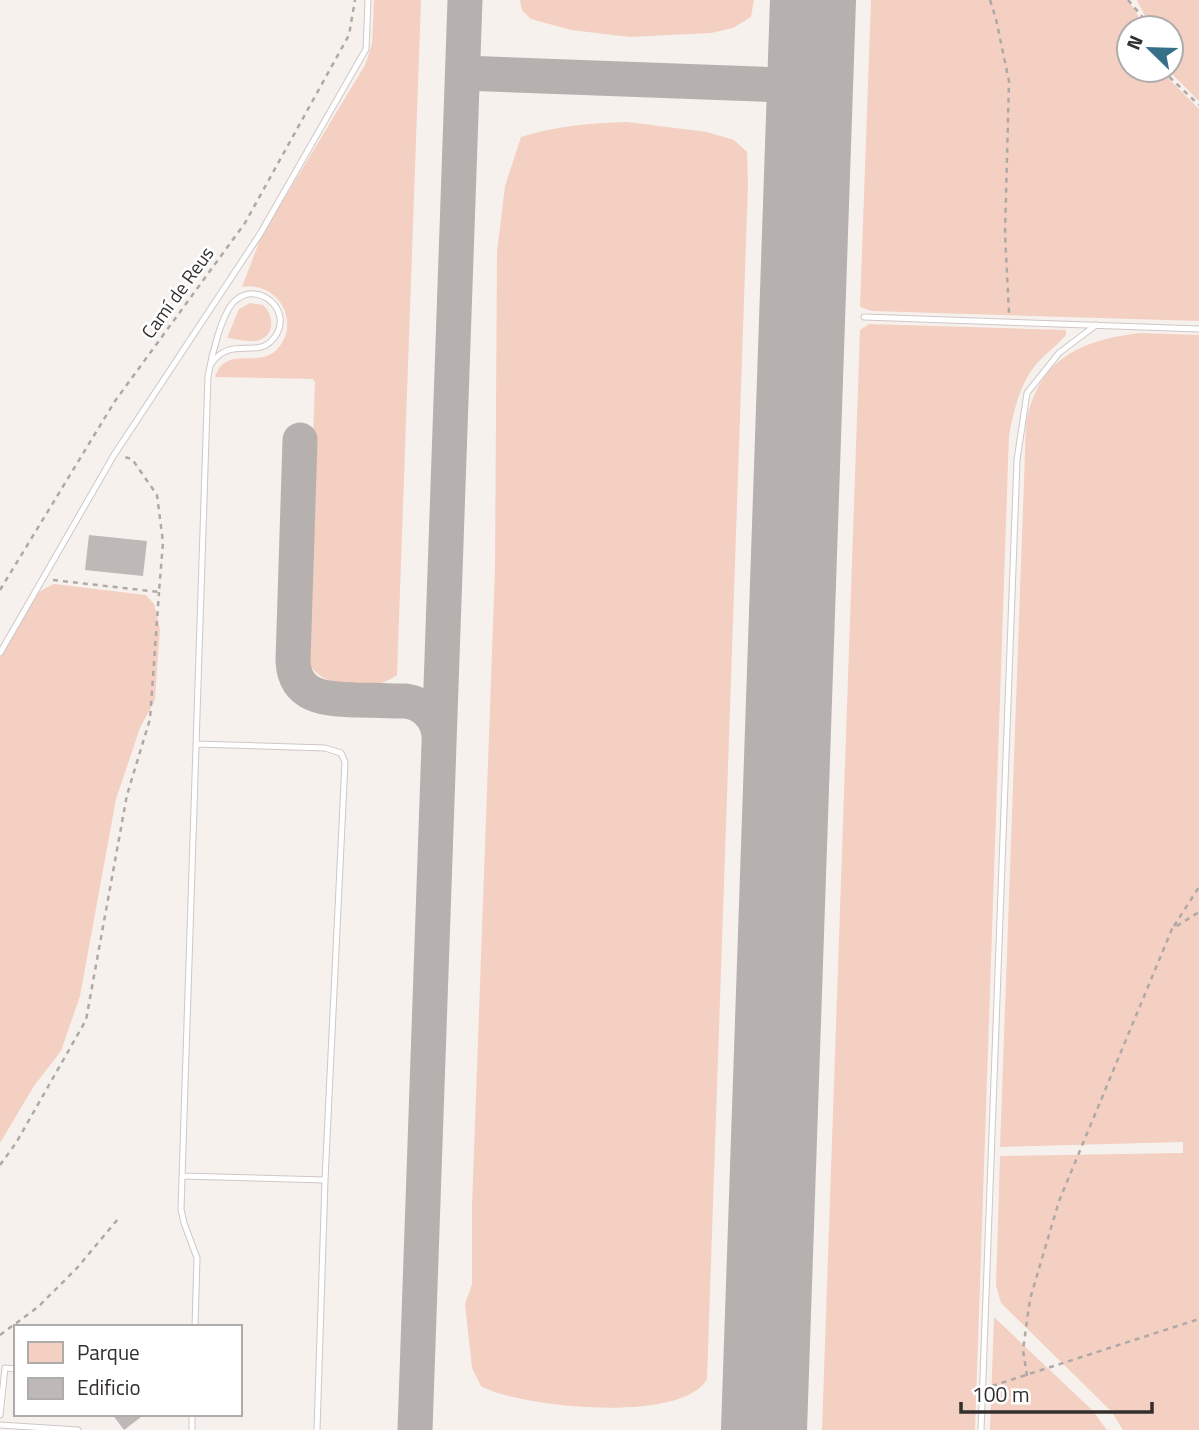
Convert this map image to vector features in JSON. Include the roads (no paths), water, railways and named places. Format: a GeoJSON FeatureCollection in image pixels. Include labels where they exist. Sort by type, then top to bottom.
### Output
{"type":"FeatureCollection","features":[{"type":"Feature","properties":{"kind":"lane"},"geometry":{"type":"LineString","coordinates":[[0,653],[114,455],[261,234],[366,49],[368,0]]}},
{"type":"Feature","properties":{"kind":"lane"},"geometry":{"type":"LineString","coordinates":[[195,1325],[197,1258],[181,1209],[208,387],[211,364],[226,314],[236,299],[252,293],[275,304],[280,320],[276,336],[270,342],[254,349],[229,348],[216,355],[211,364]]}},
{"type":"Feature","properties":{"kind":"lane"},"geometry":{"type":"LineString","coordinates":[[864,317],[1199,329]]}},
{"type":"Feature","properties":{"kind":"lane"},"geometry":{"type":"LineString","coordinates":[[981,1430],[1017,460],[1027,393],[1059,353],[1096,325]]}},
{"type":"Feature","properties":{"kind":"lane"},"geometry":{"type":"LineString","coordinates":[[197,744],[326,748],[341,753],[345,762],[325,1180],[317,1430]]}},
{"type":"Feature","properties":{"kind":"lane"},"geometry":{"type":"LineString","coordinates":[[182,1176],[325,1180]]}},
{"type":"Feature","properties":{"kind":"lane"},"geometry":{"type":"LineString","coordinates":[[0,1415],[5,1368],[14,1369]]}},
{"type":"Feature","properties":{"kind":"lane"},"geometry":{"type":"LineString","coordinates":[[0,1425],[78,1430]]}}]}
